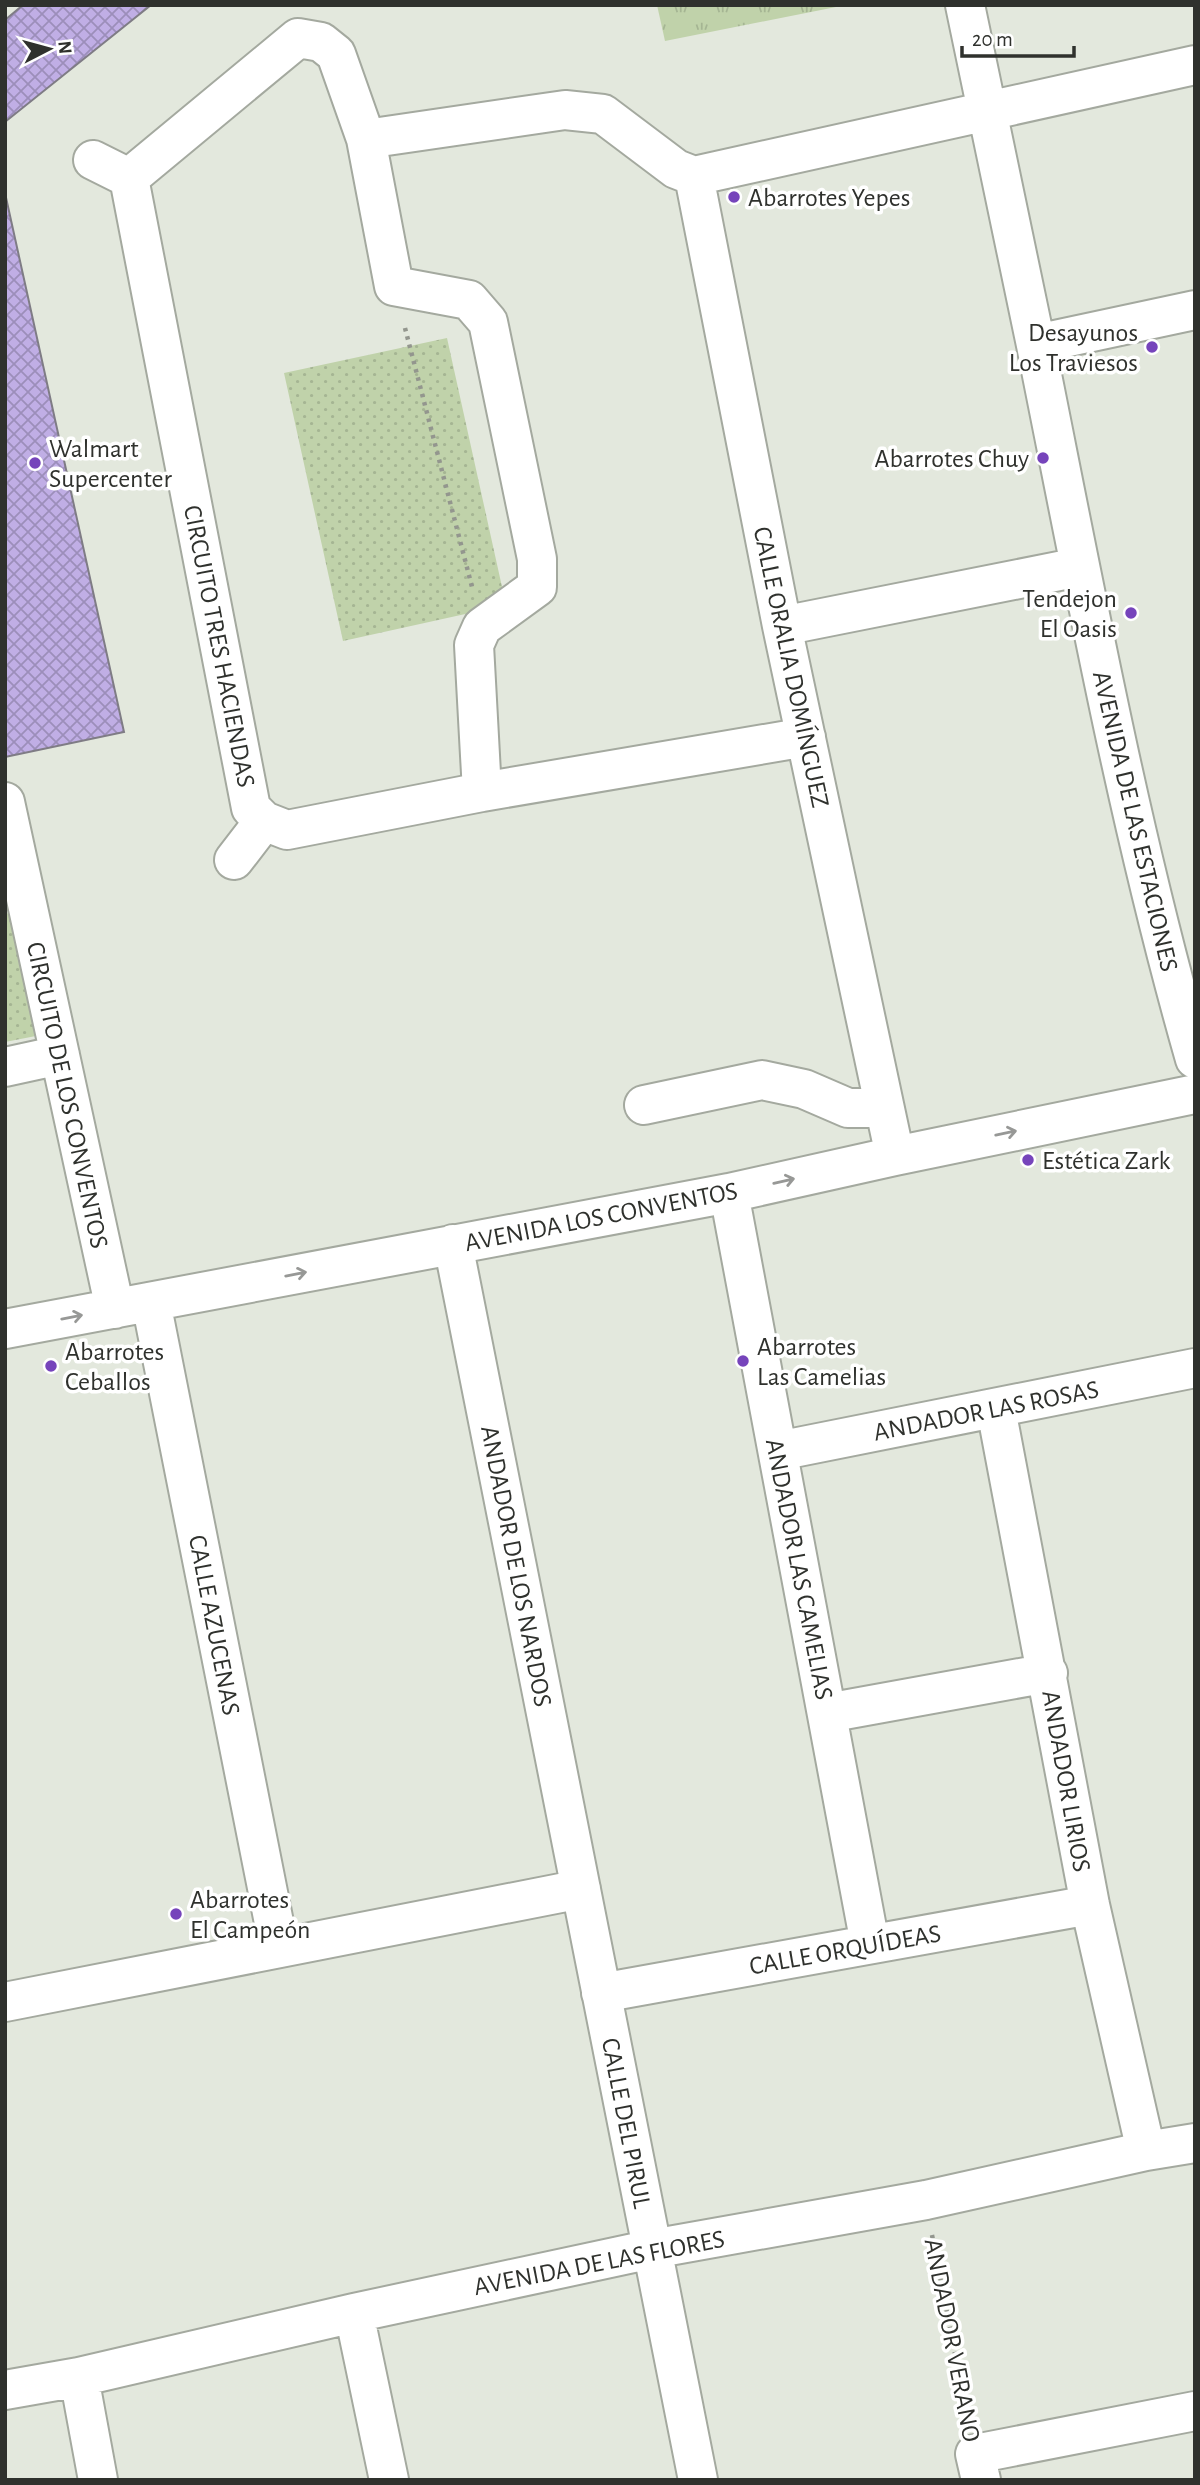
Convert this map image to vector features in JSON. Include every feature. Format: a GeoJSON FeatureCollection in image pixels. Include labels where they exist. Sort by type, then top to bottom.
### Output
{"type":"FeatureCollection","features":[{"type":"Feature","properties":{"kind":"street","name":"AVENIDA DE LAS ESTACIONES"},"geometry":{"type":"LineString","coordinates":[[965,5],[1036,344],[1079,567],[1179,942],[1195,1059]]}},
{"type":"Feature","properties":{"kind":"street"},"geometry":{"type":"LineString","coordinates":[[93,160],[129,178],[298,38],[321,42],[336,54],[366,139],[394,286],[469,300],[488,321],[537,559],[537,587],[482,627],[474,645],[482,792]]}},
{"type":"Feature","properties":{"kind":"street"},"geometry":{"type":"LineString","coordinates":[[366,139],[565,110],[603,114],[676,169],[694,176],[1195,65]]}},
{"type":"Feature","properties":{"kind":"street","name":"CALLE ORALIA DOMÍNGUEZ"},"geometry":{"type":"LineString","coordinates":[[694,176],[782,626],[895,1156]]}},
{"type":"Feature","properties":{"kind":"street","name":"CIRCUITO TRES HACIENDAS"},"geometry":{"type":"LineString","coordinates":[[129,178],[251,808],[264,821],[287,830],[482,792],[806,737]]}},
{"type":"Feature","properties":{"kind":"street"},"geometry":{"type":"LineString","coordinates":[[1036,344],[1195,310]]}},
{"type":"Feature","properties":{"kind":"street"},"geometry":{"type":"LineString","coordinates":[[782,626],[1079,567]]}},
{"type":"Feature","properties":{"kind":"street","name":"CIRCUITO DE LOS CONVENTOS"},"geometry":{"type":"LineString","coordinates":[[5,802],[14,883],[60,1055],[133,1305]]}},
{"type":"Feature","properties":{"kind":"street","name":"CIRCUITO TRES HACIENDAS"},"geometry":{"type":"LineString","coordinates":[[234,860],[264,821]]}},
{"type":"Feature","properties":{"kind":"street"},"geometry":{"type":"LineString","coordinates":[[5,1068],[60,1055]]}},
{"type":"Feature","properties":{"kind":"street"},"geometry":{"type":"LineString","coordinates":[[644,1105],[762,1080],[804,1089],[848,1108],[884,1108]]}},
{"type":"Feature","properties":{"kind":"street","name":"AVENIDA LOS CONVENTOS"},"geometry":{"type":"LineString","coordinates":[[5,1329],[729,1193],[1195,1094]]}},
{"type":"Feature","properties":{"kind":"street","name":"ANDADOR LAS CAMELIAS"},"geometry":{"type":"LineString","coordinates":[[729,1193],[870,1944]]}},
{"type":"Feature","properties":{"kind":"street","name":"ANDADOR DE LOS NARDOS"},"geometry":{"type":"LineString","coordinates":[[453,1244],[580,1889]]}},
{"type":"Feature","properties":{"kind":"street","name":"CALLE AZUCENAS"},"geometry":{"type":"LineString","coordinates":[[133,1305],[279,1948]]}},
{"type":"Feature","properties":{"kind":"street","name":"ANDADOR LAS ROSAS"},"geometry":{"type":"LineString","coordinates":[[778,1451],[1195,1368]]}},
{"type":"Feature","properties":{"kind":"street","name":"ANDADOR LIRIOS"},"geometry":{"type":"LineString","coordinates":[[996,1409],[1090,1905],[1146,2151]]}},
{"type":"Feature","properties":{"kind":"street"},"geometry":{"type":"LineString","coordinates":[[827,1713],[1048,1673]]}},
{"type":"Feature","properties":{"kind":"street"},"geometry":{"type":"LineString","coordinates":[[5,2002],[580,1889]]}},
{"type":"Feature","properties":{"kind":"street","name":"CALLE DEL PIRUL"},"geometry":{"type":"LineString","coordinates":[[580,1889],[698,2480]]}},
{"type":"Feature","properties":{"kind":"street","name":"CALLE ORQUÍDEAS"},"geometry":{"type":"LineString","coordinates":[[601,1993],[1090,1905]]}},
{"type":"Feature","properties":{"kind":"street","name":"AVENIDA DE LAS FLORES"},"geometry":{"type":"LineString","coordinates":[[5,2390],[79,2377],[354,2313],[652,2249],[926,2200],[1146,2151],[1195,2143]]}},
{"type":"Feature","properties":{"kind":"street"},"geometry":{"type":"LineString","coordinates":[[354,2313],[388,2480]]}},
{"type":"Feature","properties":{"kind":"street"},"geometry":{"type":"LineString","coordinates":[[79,2377],[98,2480]]}},
{"type":"Feature","properties":{"kind":"street"},"geometry":{"type":"LineString","coordinates":[[978,2467],[1195,2411]]}},
{"type":"Feature","properties":{"kind":"path"},"geometry":{"type":"LineString","coordinates":[[394,286],[482,627]]}},
{"type":"Feature","properties":{"kind":"path","name":"ANDADOR VERANO"},"geometry":{"type":"LineString","coordinates":[[926,2200],[978,2467]]}},
{"type":"Feature","properties":{"kind":"green space"},"geometry":{"type":"Polygon","coordinates":[[[657,5],[846,5],[665,41],[657,5]]]}},
{"type":"Feature","properties":{"kind":"green space"},"geometry":{"type":"Polygon","coordinates":[[[447,338],[506,605],[343,641],[284,373],[447,338]]]}},
{"type":"Feature","properties":{"kind":"green space"},"geometry":{"type":"Polygon","coordinates":[[[15,912],[41,1035],[5,1042],[5,914],[15,912]]]}},
{"type":"Feature","properties":{"kind":"building"},"geometry":{"type":"Polygon","coordinates":[[[23,5],[151,5],[5,122],[5,20],[23,5]]]}},
{"type":"Feature","properties":{"kind":"building","name":"Walmart Supercenter"},"geometry":{"type":"Polygon","coordinates":[[[5,193],[124,732],[5,757],[5,193]]]}},
{"type":"Feature","properties":{"kind":"place","name":"Abarrotes Yepes"},"geometry":{"type":"Point","coordinates":[734,197]}},
{"type":"Feature","properties":{"kind":"place","name":"Desayunos Los Traviesos"},"geometry":{"type":"Point","coordinates":[1152,347]}},
{"type":"Feature","properties":{"kind":"place","name":"Abarrotes Chuy"},"geometry":{"type":"Point","coordinates":[1043,458]}},
{"type":"Feature","properties":{"kind":"place","name":"Walmart Supercenter"},"geometry":{"type":"Point","coordinates":[35,463]}},
{"type":"Feature","properties":{"kind":"place","name":"Tendejon El Oasis"},"geometry":{"type":"Point","coordinates":[1131,613]}},
{"type":"Feature","properties":{"kind":"place","name":"Estética Zark"},"geometry":{"type":"Point","coordinates":[1028,1160]}},
{"type":"Feature","properties":{"kind":"place","name":"Abarrotes Las Camelias"},"geometry":{"type":"Point","coordinates":[743,1361]}},
{"type":"Feature","properties":{"kind":"place","name":"Abarrotes Ceballos"},"geometry":{"type":"Point","coordinates":[51,1366]}},
{"type":"Feature","properties":{"kind":"place","name":"Abarrotes El Campeón"},"geometry":{"type":"Point","coordinates":[176,1914]}}]}
